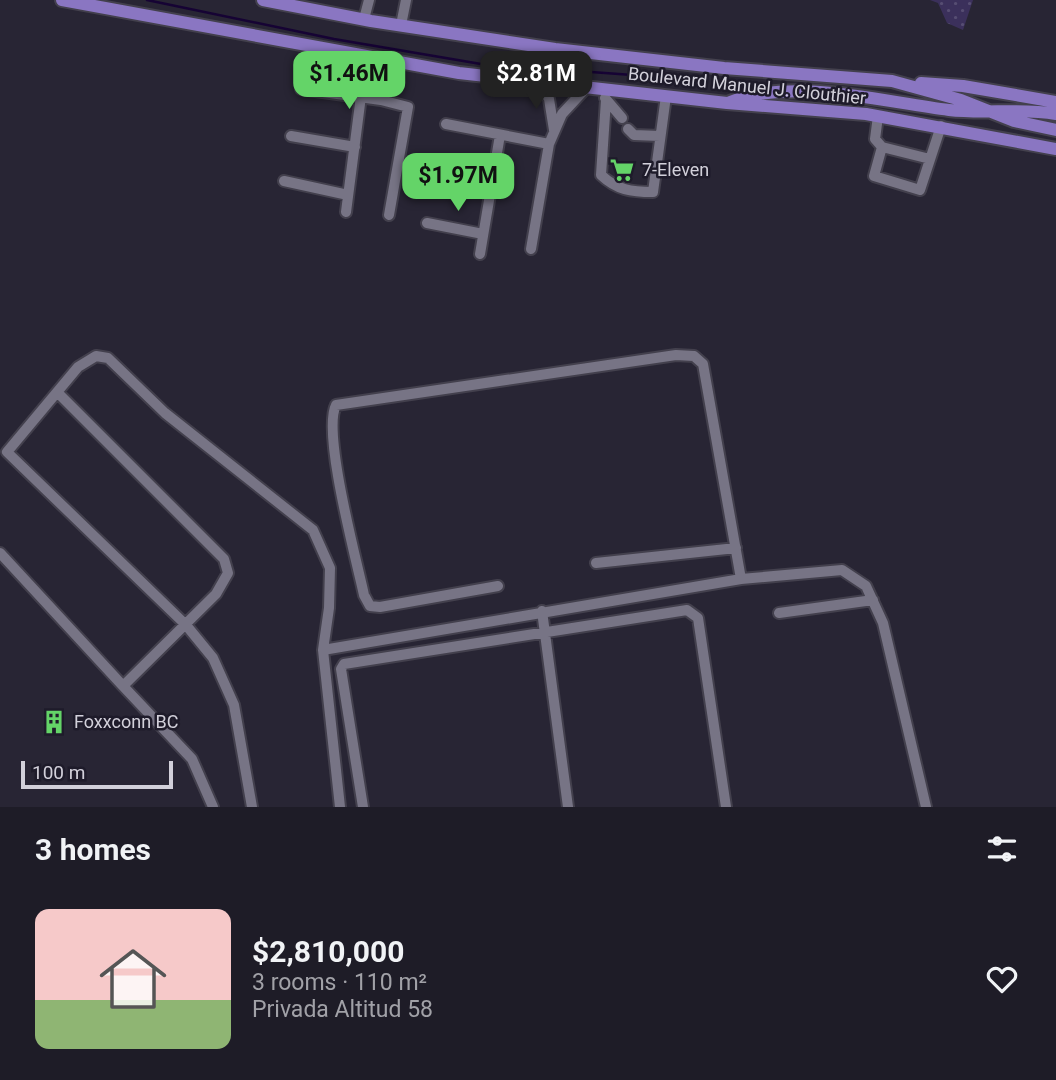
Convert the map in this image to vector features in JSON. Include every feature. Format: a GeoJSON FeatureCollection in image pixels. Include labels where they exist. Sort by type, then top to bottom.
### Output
{"type":"FeatureCollection","features":[{"type":"Feature","properties":{"kind":"main road","name":"Boulevard Manuel J. Clouthier"},"geometry":{"type":"LineString","coordinates":[[62,0],[394,63],[587,87],[603,94],[666,96],[878,116],[1056,149]]}},
{"type":"Feature","properties":{"kind":"main road","name":"Boulevard Manuel J. Clouthier"},"geometry":{"type":"LineString","coordinates":[[263,0],[401,25],[640,59],[892,81],[1014,121],[1056,130]]}},
{"type":"Feature","properties":{"kind":"main road"},"geometry":{"type":"LineString","coordinates":[[892,81],[963,86],[1056,102]]}},
{"type":"Feature","properties":{"kind":"main road"},"geometry":{"type":"LineString","coordinates":[[727,103],[750,94],[791,92],[905,102],[952,110],[1031,110],[1056,114]]}},
{"type":"Feature","properties":{"kind":"street"},"geometry":{"type":"LineString","coordinates":[[364,19],[369,0]]}},
{"type":"Feature","properties":{"kind":"street"},"geometry":{"type":"LineString","coordinates":[[401,25],[406,0]]}},
{"type":"Feature","properties":{"kind":"street"},"geometry":{"type":"LineString","coordinates":[[354,56],[366,97]]}},
{"type":"Feature","properties":{"kind":"street"},"geometry":{"type":"LineString","coordinates":[[346,212],[355,146],[366,97],[394,63]]}},
{"type":"Feature","properties":{"kind":"street"},"geometry":{"type":"LineString","coordinates":[[539,82],[549,99],[554,133]]}},
{"type":"Feature","properties":{"kind":"street"},"geometry":{"type":"LineString","coordinates":[[531,249],[549,144],[562,114],[587,87]]}},
{"type":"Feature","properties":{"kind":"street"},"geometry":{"type":"LineString","coordinates":[[301,89],[366,97],[408,107],[389,215]]}},
{"type":"Feature","properties":{"kind":"street"},"geometry":{"type":"LineString","coordinates":[[603,94],[622,118]]}},
{"type":"Feature","properties":{"kind":"street"},"geometry":{"type":"LineString","coordinates":[[603,94],[601,175],[613,186],[631,192],[653,192],[666,96]]}},
{"type":"Feature","properties":{"kind":"street"},"geometry":{"type":"LineString","coordinates":[[878,116],[875,139],[882,146],[930,159]]}},
{"type":"Feature","properties":{"kind":"street"},"geometry":{"type":"LineString","coordinates":[[446,124],[549,144]]}},
{"type":"Feature","properties":{"kind":"street"},"geometry":{"type":"LineString","coordinates":[[882,146],[874,176],[920,190],[941,126]]}},
{"type":"Feature","properties":{"kind":"street"},"geometry":{"type":"LineString","coordinates":[[628,129],[634,135],[660,136]]}},
{"type":"Feature","properties":{"kind":"street"},"geometry":{"type":"LineString","coordinates":[[480,254],[500,135]]}},
{"type":"Feature","properties":{"kind":"street"},"geometry":{"type":"LineString","coordinates":[[291,136],[355,146]]}},
{"type":"Feature","properties":{"kind":"street"},"geometry":{"type":"LineString","coordinates":[[434,178],[491,186]]}},
{"type":"Feature","properties":{"kind":"street"},"geometry":{"type":"LineString","coordinates":[[284,181],[348,195]]}},
{"type":"Feature","properties":{"kind":"street"},"geometry":{"type":"LineString","coordinates":[[427,223],[483,234]]}},
{"type":"Feature","properties":{"kind":"street"},"geometry":{"type":"LineString","coordinates":[[498,586],[380,607],[370,606],[363,595],[333,442],[331,415],[336,405],[676,355],[694,356],[703,365],[741,579]]}},
{"type":"Feature","properties":{"kind":"street"},"geometry":{"type":"LineString","coordinates":[[252,807],[234,705],[213,657],[186,625],[7,452],[78,367],[96,356],[108,358],[164,413],[313,530],[330,568],[329,608],[323,650],[340,807]]}},
{"type":"Feature","properties":{"kind":"street"},"geometry":{"type":"LineString","coordinates":[[57,393],[224,559],[228,573],[216,594],[123,686]]}},
{"type":"Feature","properties":{"kind":"street"},"geometry":{"type":"LineString","coordinates":[[596,563],[736,548]]}},
{"type":"Feature","properties":{"kind":"street"},"geometry":{"type":"LineString","coordinates":[[0,553],[192,759],[213,807]]}},
{"type":"Feature","properties":{"kind":"street"},"geometry":{"type":"LineString","coordinates":[[323,650],[741,579],[842,570],[866,586],[883,623],[926,807]]}},
{"type":"Feature","properties":{"kind":"street"},"geometry":{"type":"LineString","coordinates":[[779,613],[873,600]]}},
{"type":"Feature","properties":{"kind":"street"},"geometry":{"type":"LineString","coordinates":[[363,807],[341,669],[344,664],[687,610],[698,618],[726,807]]}},
{"type":"Feature","properties":{"kind":"street"},"geometry":{"type":"LineString","coordinates":[[542,611],[568,807]]}},
{"type":"Feature","properties":{"kind":"shaded area"},"geometry":{"type":"Polygon","coordinates":[[[930,0],[973,0],[963,30],[947,23],[938,3],[930,0]]]}},
{"type":"Feature","properties":{"kind":"waterway"},"geometry":{"type":"LineString","coordinates":[[147,0],[334,39],[481,64],[688,79]]}},
{"type":"Feature","properties":{"kind":"place","name":"7-Eleven"},"geometry":{"type":"Point","coordinates":[622,170]}},
{"type":"Feature","properties":{"kind":"place","name":"Foxxconn BC"},"geometry":{"type":"Point","coordinates":[54,722]}}]}
